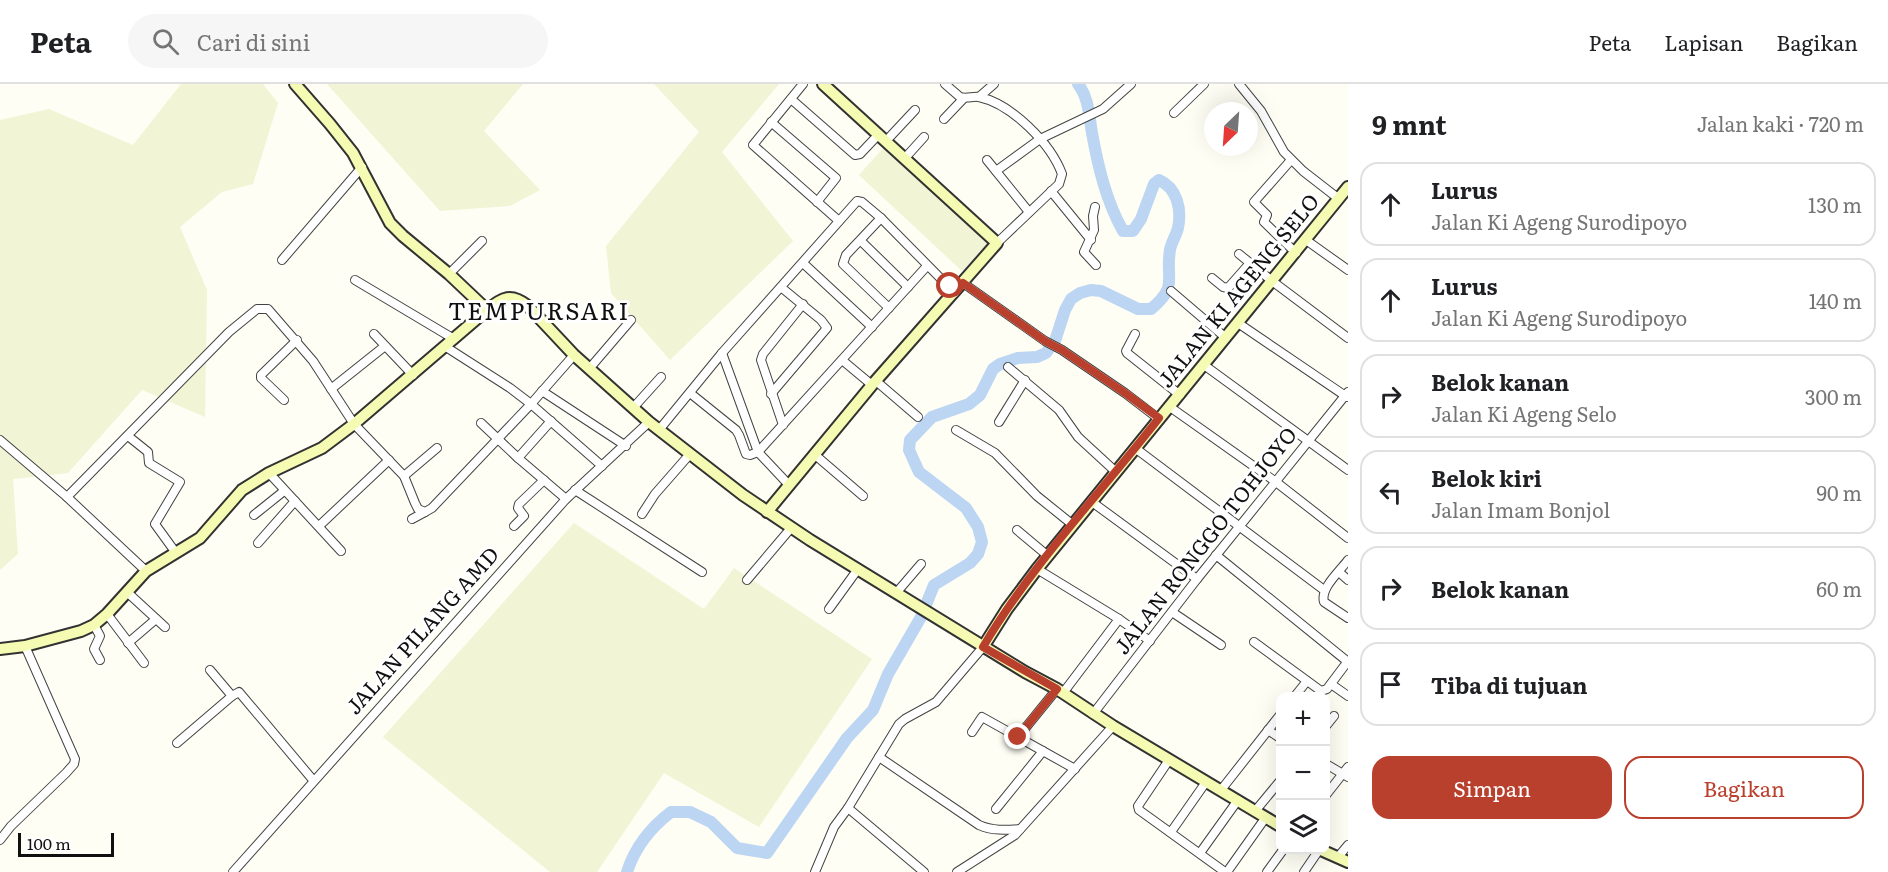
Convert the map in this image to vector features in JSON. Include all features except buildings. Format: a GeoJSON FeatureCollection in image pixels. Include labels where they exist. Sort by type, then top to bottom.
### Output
{"type":"FeatureCollection","features":[{"type":"Feature","properties":{"kind":"street"},"geometry":{"type":"LineString","coordinates":[[295,84],[330,124],[362,167],[390,223],[487,310]]}},
{"type":"Feature","properties":{"kind":"street"},"geometry":{"type":"LineString","coordinates":[[803,84],[753,145],[839,221]]}},
{"type":"Feature","properties":{"kind":"street"},"geometry":{"type":"LineString","coordinates":[[824,84],[998,243]]}},
{"type":"Feature","properties":{"kind":"street"},"geometry":{"type":"LineString","coordinates":[[767,512],[874,383],[998,243],[1059,184],[1062,174],[1031,128],[1015,114],[979,97],[964,98],[957,95],[945,84]]}},
{"type":"Feature","properties":{"kind":"street"},"geometry":{"type":"LineString","coordinates":[[979,97],[994,84]]}},
{"type":"Feature","properties":{"kind":"street"},"geometry":{"type":"LineString","coordinates":[[996,171],[1040,139],[1112,103],[1131,84]]}},
{"type":"Feature","properties":{"kind":"street"},"geometry":{"type":"LineString","coordinates":[[1174,113],[1204,84]]}},
{"type":"Feature","properties":{"kind":"street"},"geometry":{"type":"LineString","coordinates":[[1241,84],[1261,111],[1279,145],[1291,160],[1344,196]]}},
{"type":"Feature","properties":{"kind":"street"},"geometry":{"type":"LineString","coordinates":[[944,119],[964,98]]}},
{"type":"Feature","properties":{"kind":"street"},"geometry":{"type":"LineString","coordinates":[[790,99],[855,155],[860,154],[882,138],[915,110]]}},
{"type":"Feature","properties":{"kind":"street"},"geometry":{"type":"LineString","coordinates":[[771,122],[836,177],[817,202]]}},
{"type":"Feature","properties":{"kind":"street"},"geometry":{"type":"LineString","coordinates":[[905,158],[924,137]]}},
{"type":"Feature","properties":{"kind":"street"},"geometry":{"type":"LineString","coordinates":[[987,160],[1029,212]]}},
{"type":"Feature","properties":{"kind":"street"},"geometry":{"type":"LineString","coordinates":[[1291,160],[1254,202],[1267,215],[1264,222],[1296,253]]}},
{"type":"Feature","properties":{"kind":"street"},"geometry":{"type":"LineString","coordinates":[[282,260],[362,167]]}},
{"type":"Feature","properties":{"kind":"street"},"geometry":{"type":"LineString","coordinates":[[1051,191],[1091,240]]}},
{"type":"Feature","properties":{"kind":"street","name":"JALAN KI AGENG SELO"},"geometry":{"type":"LineString","coordinates":[[983,647],[1007,609],[1037,569],[1344,196]]}},
{"type":"Feature","properties":{"kind":"street"},"geometry":{"type":"LineString","coordinates":[[659,430],[722,353],[857,201],[862,202],[881,218],[927,266],[956,292]]}},
{"type":"Feature","properties":{"kind":"street"},"geometry":{"type":"LineString","coordinates":[[1078,223],[1094,212],[1095,226],[1084,252],[1096,265]]}},
{"type":"Feature","properties":{"kind":"street"},"geometry":{"type":"LineString","coordinates":[[881,218],[844,257],[843,265],[889,308]]}},
{"type":"Feature","properties":{"kind":"street"},"geometry":{"type":"LineString","coordinates":[[1306,240],[1348,270]]}},
{"type":"Feature","properties":{"kind":"street"},"geometry":{"type":"LineString","coordinates":[[449,274],[482,241]]}},
{"type":"Feature","properties":{"kind":"street"},"geometry":{"type":"LineString","coordinates":[[861,241],[908,286]]}},
{"type":"Feature","properties":{"kind":"street"},"geometry":{"type":"LineString","coordinates":[[1239,254],[1348,338]]}},
{"type":"Feature","properties":{"kind":"street"},"geometry":{"type":"LineString","coordinates":[[803,263],[872,327]]}},
{"type":"Feature","properties":{"kind":"street"},"geometry":{"type":"LineString","coordinates":[[1212,278],[1223,287],[1228,288],[1250,263]]}},
{"type":"Feature","properties":{"kind":"street"},"geometry":{"type":"LineString","coordinates":[[690,393],[736,430],[746,454],[758,452],[927,266]]}},
{"type":"Feature","properties":{"kind":"street"},"geometry":{"type":"LineString","coordinates":[[355,280],[450,343],[510,388],[602,466]]}},
{"type":"Feature","properties":{"kind":"street"},"geometry":{"type":"LineString","coordinates":[[963,283],[1159,418]]}},
{"type":"Feature","properties":{"kind":"street"},"geometry":{"type":"LineString","coordinates":[[771,394],[826,330],[824,324],[782,288]]}},
{"type":"Feature","properties":{"kind":"street"},"geometry":{"type":"LineString","coordinates":[[1171,291],[1226,338]]}},
{"type":"Feature","properties":{"kind":"street"},"geometry":{"type":"LineString","coordinates":[[0,650],[26,646],[81,631],[94,625],[146,571],[200,538],[238,494],[269,473],[312,454],[354,424],[504,298],[519,300],[528,306],[574,355],[649,422],[767,512],[983,647],[1060,691],[1093,714],[1276,823]]}},
{"type":"Feature","properties":{"kind":"street"},"geometry":{"type":"LineString","coordinates":[[783,425],[761,364],[761,357],[803,304]]}},
{"type":"Feature","properties":{"kind":"street"},"geometry":{"type":"LineString","coordinates":[[67,497],[229,332],[254,310],[261,308],[268,309],[314,361],[354,424],[404,476],[418,509],[425,512]]}},
{"type":"Feature","properties":{"kind":"street"},"geometry":{"type":"LineString","coordinates":[[589,369],[631,320]]}},
{"type":"Feature","properties":{"kind":"street"},"geometry":{"type":"LineString","coordinates":[[1238,322],[1347,395]]}},
{"type":"Feature","properties":{"kind":"street"},"geometry":{"type":"LineString","coordinates":[[374,334],[413,375]]}},
{"type":"Feature","properties":{"kind":"street"},"geometry":{"type":"LineString","coordinates":[[1135,334],[1126,352],[1180,394]]}},
{"type":"Feature","properties":{"kind":"street"},"geometry":{"type":"LineString","coordinates":[[284,400],[261,378],[261,375],[297,340]]}},
{"type":"Feature","properties":{"kind":"street"},"geometry":{"type":"LineString","coordinates":[[331,389],[385,346]]}},
{"type":"Feature","properties":{"kind":"street"},"geometry":{"type":"LineString","coordinates":[[722,353],[758,452],[789,485]]}},
{"type":"Feature","properties":{"kind":"street"},"geometry":{"type":"LineString","coordinates":[[412,519],[432,508],[531,404],[574,355]]}},
{"type":"Feature","properties":{"kind":"street"},"geometry":{"type":"LineString","coordinates":[[842,360],[918,417]]}},
{"type":"Feature","properties":{"kind":"street"},"geometry":{"type":"LineString","coordinates":[[1204,365],[1348,470]]}},
{"type":"Feature","properties":{"kind":"street"},"geometry":{"type":"LineString","coordinates":[[1008,367],[1059,410],[1078,437],[1116,472]]}},
{"type":"Feature","properties":{"kind":"street"},"geometry":{"type":"LineString","coordinates":[[633,408],[662,377]]}},
{"type":"Feature","properties":{"kind":"street"},"geometry":{"type":"LineString","coordinates":[[999,422],[1025,380]]}},
{"type":"Feature","properties":{"kind":"street"},"geometry":{"type":"LineString","coordinates":[[543,391],[626,446]]}},
{"type":"Feature","properties":{"kind":"street","name":"JALAN RONGGO TOHJOYO"},"geometry":{"type":"LineString","coordinates":[[1093,714],[1216,555],[1347,395]]}},
{"type":"Feature","properties":{"kind":"street"},"geometry":{"type":"LineString","coordinates":[[1170,407],[1276,482],[1348,538]]}},
{"type":"Feature","properties":{"kind":"street"},"geometry":{"type":"LineString","coordinates":[[518,458],[551,421]]}},
{"type":"Feature","properties":{"kind":"street","name":"JALAN PILANG AMD"},"geometry":{"type":"LineString","coordinates":[[233,872],[574,490],[626,446],[649,422]]}},
{"type":"Feature","properties":{"kind":"street"},"geometry":{"type":"LineString","coordinates":[[481,423],[496,439],[566,499]]}},
{"type":"Feature","properties":{"kind":"street"},"geometry":{"type":"LineString","coordinates":[[956,430],[995,453],[1037,496],[1073,525]]}},
{"type":"Feature","properties":{"kind":"street"},"geometry":{"type":"LineString","coordinates":[[128,436],[148,452],[149,463],[180,482],[155,524],[176,554]]}},
{"type":"Feature","properties":{"kind":"street"},"geometry":{"type":"LineString","coordinates":[[0,440],[67,497],[146,571]]}},
{"type":"Feature","properties":{"kind":"street"},"geometry":{"type":"LineString","coordinates":[[404,476],[436,448]]}},
{"type":"Feature","properties":{"kind":"street"},"geometry":{"type":"LineString","coordinates":[[1135,448],[1324,590]]}},
{"type":"Feature","properties":{"kind":"street"},"geometry":{"type":"LineString","coordinates":[[642,514],[655,494],[690,454]]}},
{"type":"Feature","properties":{"kind":"street"},"geometry":{"type":"LineString","coordinates":[[814,454],[862,496]]}},
{"type":"Feature","properties":{"kind":"street"},"geometry":{"type":"LineString","coordinates":[[319,526],[389,460]]}},
{"type":"Feature","properties":{"kind":"street"},"geometry":{"type":"LineString","coordinates":[[269,473],[341,551]]}},
{"type":"Feature","properties":{"kind":"street"},"geometry":{"type":"LineString","coordinates":[[514,526],[524,516],[518,506],[544,480]]}},
{"type":"Feature","properties":{"kind":"street"},"geometry":{"type":"LineString","coordinates":[[574,490],[702,572]]}},
{"type":"Feature","properties":{"kind":"street"},"geometry":{"type":"LineString","coordinates":[[254,515],[284,491]]}},
{"type":"Feature","properties":{"kind":"street"},"geometry":{"type":"LineString","coordinates":[[258,543],[295,501]]}},
{"type":"Feature","properties":{"kind":"street"},"geometry":{"type":"LineString","coordinates":[[1092,502],[1197,579]]}},
{"type":"Feature","properties":{"kind":"street"},"geometry":{"type":"LineString","coordinates":[[747,580],[791,528]]}},
{"type":"Feature","properties":{"kind":"street"},"geometry":{"type":"LineString","coordinates":[[1017,530],[1048,556]]}},
{"type":"Feature","properties":{"kind":"street"},"geometry":{"type":"LineString","coordinates":[[1216,555],[1348,662],[1326,690],[1321,691],[1254,642]]}},
{"type":"Feature","properties":{"kind":"street"},"geometry":{"type":"LineString","coordinates":[[1348,560],[1324,590],[1323,599],[1348,618]]}},
{"type":"Feature","properties":{"kind":"street"},"geometry":{"type":"LineString","coordinates":[[897,592],[921,564]]}},
{"type":"Feature","properties":{"kind":"street"},"geometry":{"type":"LineString","coordinates":[[829,609],[858,569]]}},
{"type":"Feature","properties":{"kind":"street"},"geometry":{"type":"LineString","coordinates":[[1037,569],[1119,619],[1150,641]]}},
{"type":"Feature","properties":{"kind":"street"},"geometry":{"type":"LineString","coordinates":[[1339,572],[1348,580]]}},
{"type":"Feature","properties":{"kind":"street"},"geometry":{"type":"LineString","coordinates":[[127,592],[165,627]]}},
{"type":"Feature","properties":{"kind":"street"},"geometry":{"type":"LineString","coordinates":[[1172,612],[1221,645]]}},
{"type":"Feature","properties":{"kind":"street"},"geometry":{"type":"LineString","coordinates":[[107,614],[144,663]]}},
{"type":"Feature","properties":{"kind":"street"},"geometry":{"type":"LineString","coordinates":[[128,643],[156,619]]}},
{"type":"Feature","properties":{"kind":"street"},"geometry":{"type":"LineString","coordinates":[[1018,737],[1060,691],[1119,619]]}},
{"type":"Feature","properties":{"kind":"street"},"geometry":{"type":"LineString","coordinates":[[94,625],[100,636],[94,649],[100,660]]}},
{"type":"Feature","properties":{"kind":"street"},"geometry":{"type":"LineString","coordinates":[[0,840],[11,825],[66,773],[75,759],[26,646]]}},
{"type":"Feature","properties":{"kind":"street"},"geometry":{"type":"LineString","coordinates":[[815,872],[829,834],[901,723],[936,702],[983,647]]}},
{"type":"Feature","properties":{"kind":"street"},"geometry":{"type":"LineString","coordinates":[[210,670],[231,696]]}},
{"type":"Feature","properties":{"kind":"street"},"geometry":{"type":"LineString","coordinates":[[1298,692],[1307,681]]}},
{"type":"Feature","properties":{"kind":"street"},"geometry":{"type":"LineString","coordinates":[[1331,684],[1348,696]]}},
{"type":"Feature","properties":{"kind":"street"},"geometry":{"type":"LineString","coordinates":[[177,742],[231,696],[237,693],[242,694],[313,780]]}},
{"type":"Feature","properties":{"kind":"street"},"geometry":{"type":"LineString","coordinates":[[1330,721],[1334,716]]}},
{"type":"Feature","properties":{"kind":"street"},"geometry":{"type":"LineString","coordinates":[[972,732],[982,717],[1075,769]]}},
{"type":"Feature","properties":{"kind":"street"},"geometry":{"type":"LineString","coordinates":[[1221,790],[1276,721]]}},
{"type":"Feature","properties":{"kind":"street"},"geometry":{"type":"LineString","coordinates":[[957,872],[1008,840],[1020,829],[1113,726]]}},
{"type":"Feature","properties":{"kind":"street"},"geometry":{"type":"LineString","coordinates":[[1268,730],[1276,735]]}},
{"type":"Feature","properties":{"kind":"street"},"geometry":{"type":"LineString","coordinates":[[996,809],[1043,751]]}},
{"type":"Feature","properties":{"kind":"street"},"geometry":{"type":"LineString","coordinates":[[879,757],[979,825],[997,830],[1020,829]]}},
{"type":"Feature","properties":{"kind":"street"},"geometry":{"type":"LineString","coordinates":[[1169,760],[1138,806],[1140,812],[1226,872],[1266,817]]}},
{"type":"Feature","properties":{"kind":"street"},"geometry":{"type":"LineString","coordinates":[[1330,766],[1346,772],[1330,790]]}},
{"type":"Feature","properties":{"kind":"street"},"geometry":{"type":"LineString","coordinates":[[1171,832],[1206,782]]}},
{"type":"Feature","properties":{"kind":"street"},"geometry":{"type":"LineString","coordinates":[[1256,810],[1276,787]]}},
{"type":"Feature","properties":{"kind":"street"},"geometry":{"type":"LineString","coordinates":[[1200,853],[1238,800]]}},
{"type":"Feature","properties":{"kind":"street"},"geometry":{"type":"LineString","coordinates":[[848,808],[924,872]]}},
{"type":"Feature","properties":{"kind":"street"},"geometry":{"type":"LineString","coordinates":[[1343,859],[1348,845]]}},
{"type":"Feature","properties":{"kind":"street"},"geometry":{"type":"LineString","coordinates":[[1267,872],[1280,854]]}},
{"type":"Feature","properties":{"kind":"street"},"geometry":{"type":"LineString","coordinates":[[1304,872],[1317,854]]}},
{"type":"Feature","properties":{"kind":"green space"},"geometry":{"type":"Polygon","coordinates":[[[181,84],[263,84],[278,103],[253,184],[222,192],[180,227],[207,290],[205,417],[142,390],[68,473],[13,479],[18,554],[0,570],[0,120],[49,109],[133,145],[181,84]]]}},
{"type":"Feature","properties":{"kind":"green space"},"geometry":{"type":"Polygon","coordinates":[[[327,84],[523,84],[484,131],[540,190],[510,206],[440,211],[327,84]]]}},
{"type":"Feature","properties":{"kind":"green space"},"geometry":{"type":"Polygon","coordinates":[[[654,84],[779,84],[722,152],[793,241],[670,360],[611,293],[606,246],[699,132],[654,84]]]}},
{"type":"Feature","properties":{"kind":"green space"},"geometry":{"type":"Polygon","coordinates":[[[886,145],[992,240],[962,271],[859,175],[886,145]]]}},
{"type":"Feature","properties":{"kind":"green space"},"geometry":{"type":"Polygon","coordinates":[[[574,523],[704,609],[734,568],[872,659],[759,827],[664,773],[597,872],[550,872],[383,737],[574,523]]]}},
{"type":"Feature","properties":{"kind":"waterway"},"geometry":{"type":"LineString","coordinates":[[627,872],[634,854],[644,839],[671,812],[690,812],[711,822],[737,848],[767,853],[847,738],[873,710],[888,674],[921,617],[934,585],[970,563],[978,554],[982,542],[978,527],[966,508],[919,472],[909,450],[910,440],[932,417],[969,404],[980,395],[993,369],[1000,364],[1046,353],[1055,341],[1071,299],[1080,293],[1091,290],[1101,291],[1138,309],[1151,309],[1165,294],[1169,282],[1170,250],[1179,221],[1177,200],[1170,188],[1159,180],[1154,184],[1141,219],[1133,231],[1123,231],[1103,183],[1086,101],[1078,84]]}},
{"type":"Feature","properties":{"kind":"district","name":"TEMPURSARI"},"geometry":{"type":"Point","coordinates":[539,312]}},
{"type":"Feature","properties":{"kind":"route"},"geometry":{"type":"LineString","coordinates":[[950,286],[956,292],[963,283],[1159,418],[1037,569],[1007,609],[983,647],[1057,689],[1018,737]]}}]}
